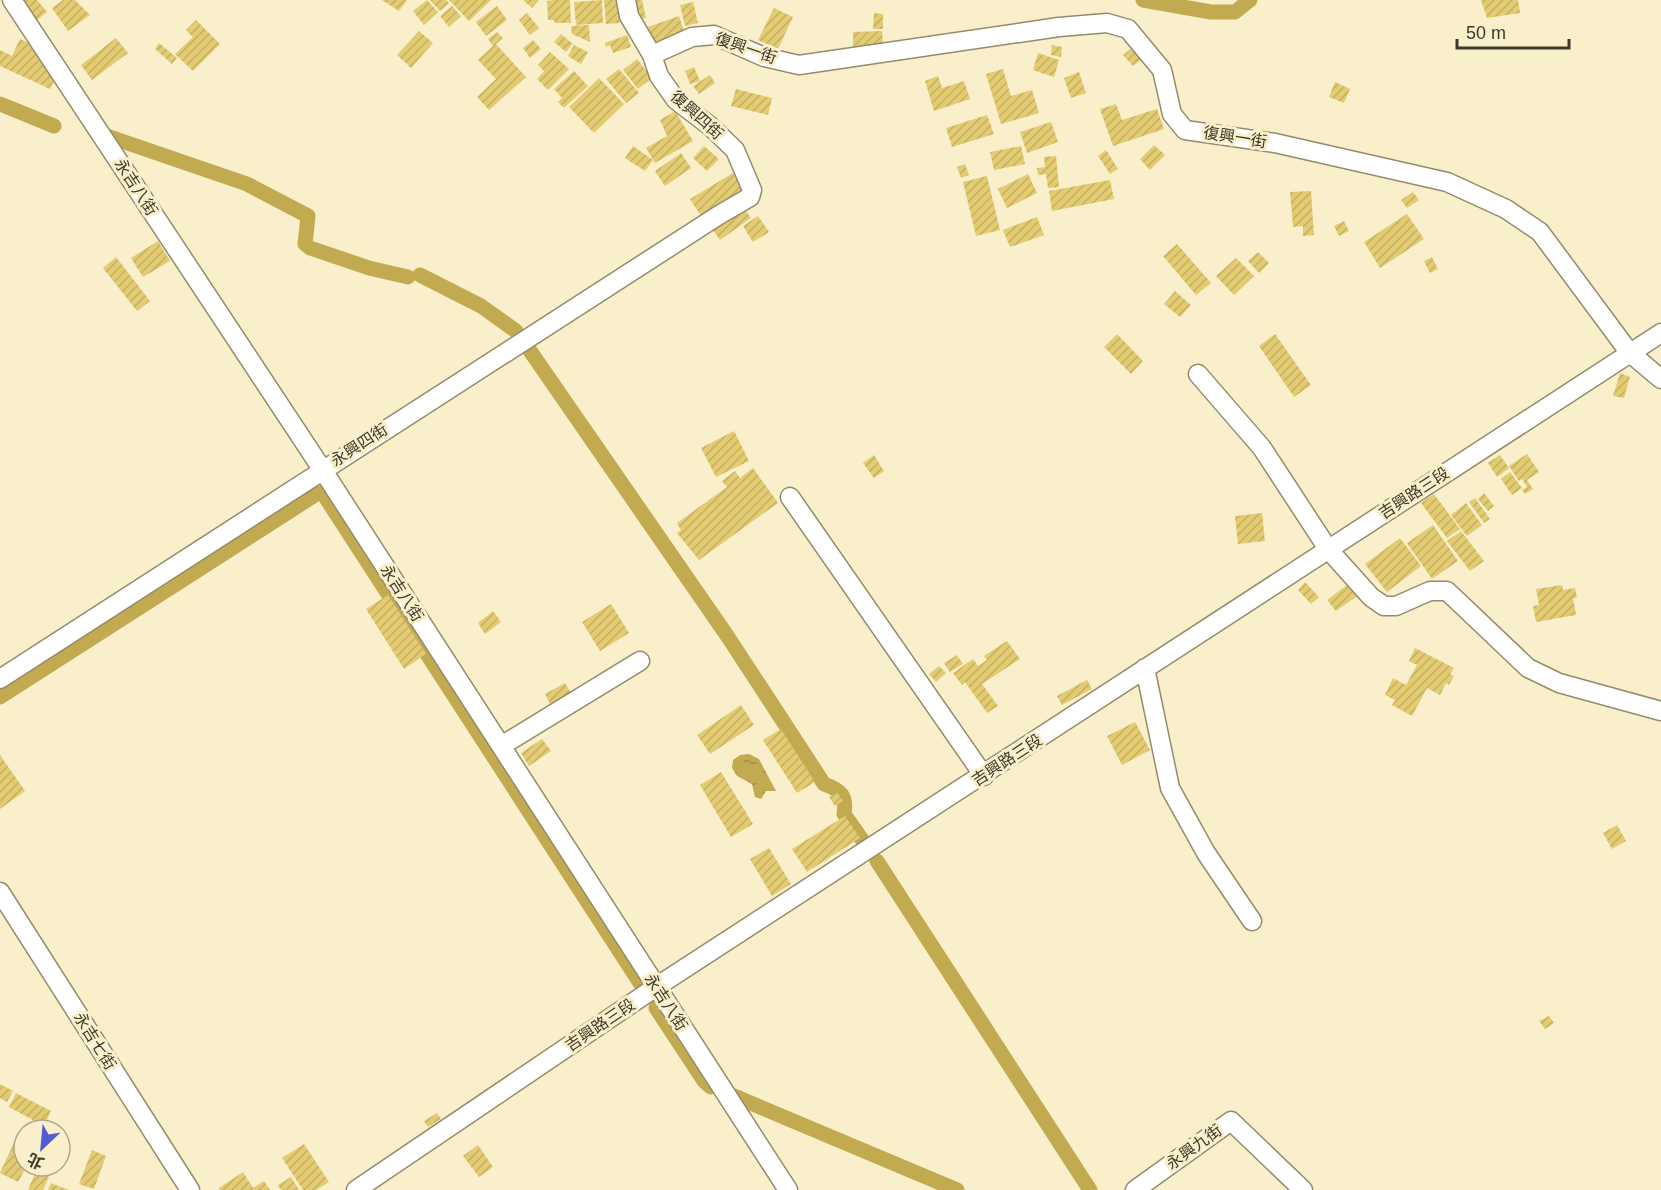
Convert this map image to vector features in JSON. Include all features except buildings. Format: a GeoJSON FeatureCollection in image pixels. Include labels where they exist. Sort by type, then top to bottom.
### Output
{"type":"FeatureCollection","features":[{"type":"Feature","properties":{"kind":"street","name":"永吉八街"},"geometry":{"type":"LineString","coordinates":[[12,0],[322,469],[789,1190]]}},
{"type":"Feature","properties":{"kind":"street","name":"復興四街"},"geometry":{"type":"LineString","coordinates":[[626,0],[629,16],[652,55],[659,76],[676,100],[710,126],[735,150],[752,190],[750,197],[719,215]]}},
{"type":"Feature","properties":{"kind":"street","name":"復興一街"},"geometry":{"type":"LineString","coordinates":[[652,55],[692,37],[714,35],[764,57],[799,65],[1059,27],[1107,23],[1128,29],[1162,70],[1172,114],[1185,130],[1275,144],[1447,182],[1506,209],[1540,232],[1629,352],[1661,379]]}},
{"type":"Feature","properties":{"kind":"street","name":"永興四街"},"geometry":{"type":"LineString","coordinates":[[0,679],[322,469],[719,215]]}},
{"type":"Feature","properties":{"kind":"street","name":"吉興路三段"},"geometry":{"type":"LineString","coordinates":[[356,1190],[656,987],[984,776],[1145,668],[1661,333]]}},
{"type":"Feature","properties":{"kind":"street"},"geometry":{"type":"LineString","coordinates":[[1198,374],[1262,448],[1328,549],[1371,597],[1384,606],[1396,606],[1430,591],[1447,591],[1528,668],[1560,683],[1661,711]]}},
{"type":"Feature","properties":{"kind":"street"},"geometry":{"type":"LineString","coordinates":[[790,497],[984,776]]}},
{"type":"Feature","properties":{"kind":"street"},"geometry":{"type":"LineString","coordinates":[[501,746],[640,662]]}},
{"type":"Feature","properties":{"kind":"street"},"geometry":{"type":"LineString","coordinates":[[1145,668],[1170,788],[1206,853],[1252,921]]}},
{"type":"Feature","properties":{"kind":"street","name":"永吉七街"},"geometry":{"type":"LineString","coordinates":[[0,892],[190,1190]]}},
{"type":"Feature","properties":{"kind":"street","name":"永興九街"},"geometry":{"type":"LineString","coordinates":[[1135,1190],[1231,1120],[1302,1190]]}},
{"type":"Feature","properties":{"kind":"water"},"geometry":{"type":"Polygon","coordinates":[[[749,754],[759,759],[776,791],[766,791],[761,799],[755,797],[752,784],[737,776],[732,768],[733,760],[740,755],[749,754]]]}},
{"type":"Feature","properties":{"kind":"waterway"},"geometry":{"type":"LineString","coordinates":[[1143,0],[1211,12],[1235,12],[1250,0]]}},
{"type":"Feature","properties":{"kind":"waterway"},"geometry":{"type":"LineString","coordinates":[[0,104],[54,126]]}},
{"type":"Feature","properties":{"kind":"waterway"},"geometry":{"type":"LineString","coordinates":[[107,136],[247,184],[308,216],[305,244],[310,248],[369,268],[408,277]]}},
{"type":"Feature","properties":{"kind":"waterway"},"geometry":{"type":"LineString","coordinates":[[420,275],[481,306],[516,331]]}},
{"type":"Feature","properties":{"kind":"waterway"},"geometry":{"type":"LineString","coordinates":[[526,345],[728,637],[824,784],[842,794],[845,803],[844,814],[863,841]]}},
{"type":"Feature","properties":{"kind":"waterway"},"geometry":{"type":"LineString","coordinates":[[0,697],[318,493],[324,495],[640,983]]}},
{"type":"Feature","properties":{"kind":"waterway"},"geometry":{"type":"LineString","coordinates":[[877,861],[1090,1190]]}},
{"type":"Feature","properties":{"kind":"waterway"},"geometry":{"type":"LineString","coordinates":[[656,1008],[704,1081],[711,1087]]}},
{"type":"Feature","properties":{"kind":"waterway"},"geometry":{"type":"LineString","coordinates":[[734,1096],[957,1190]]}}]}
